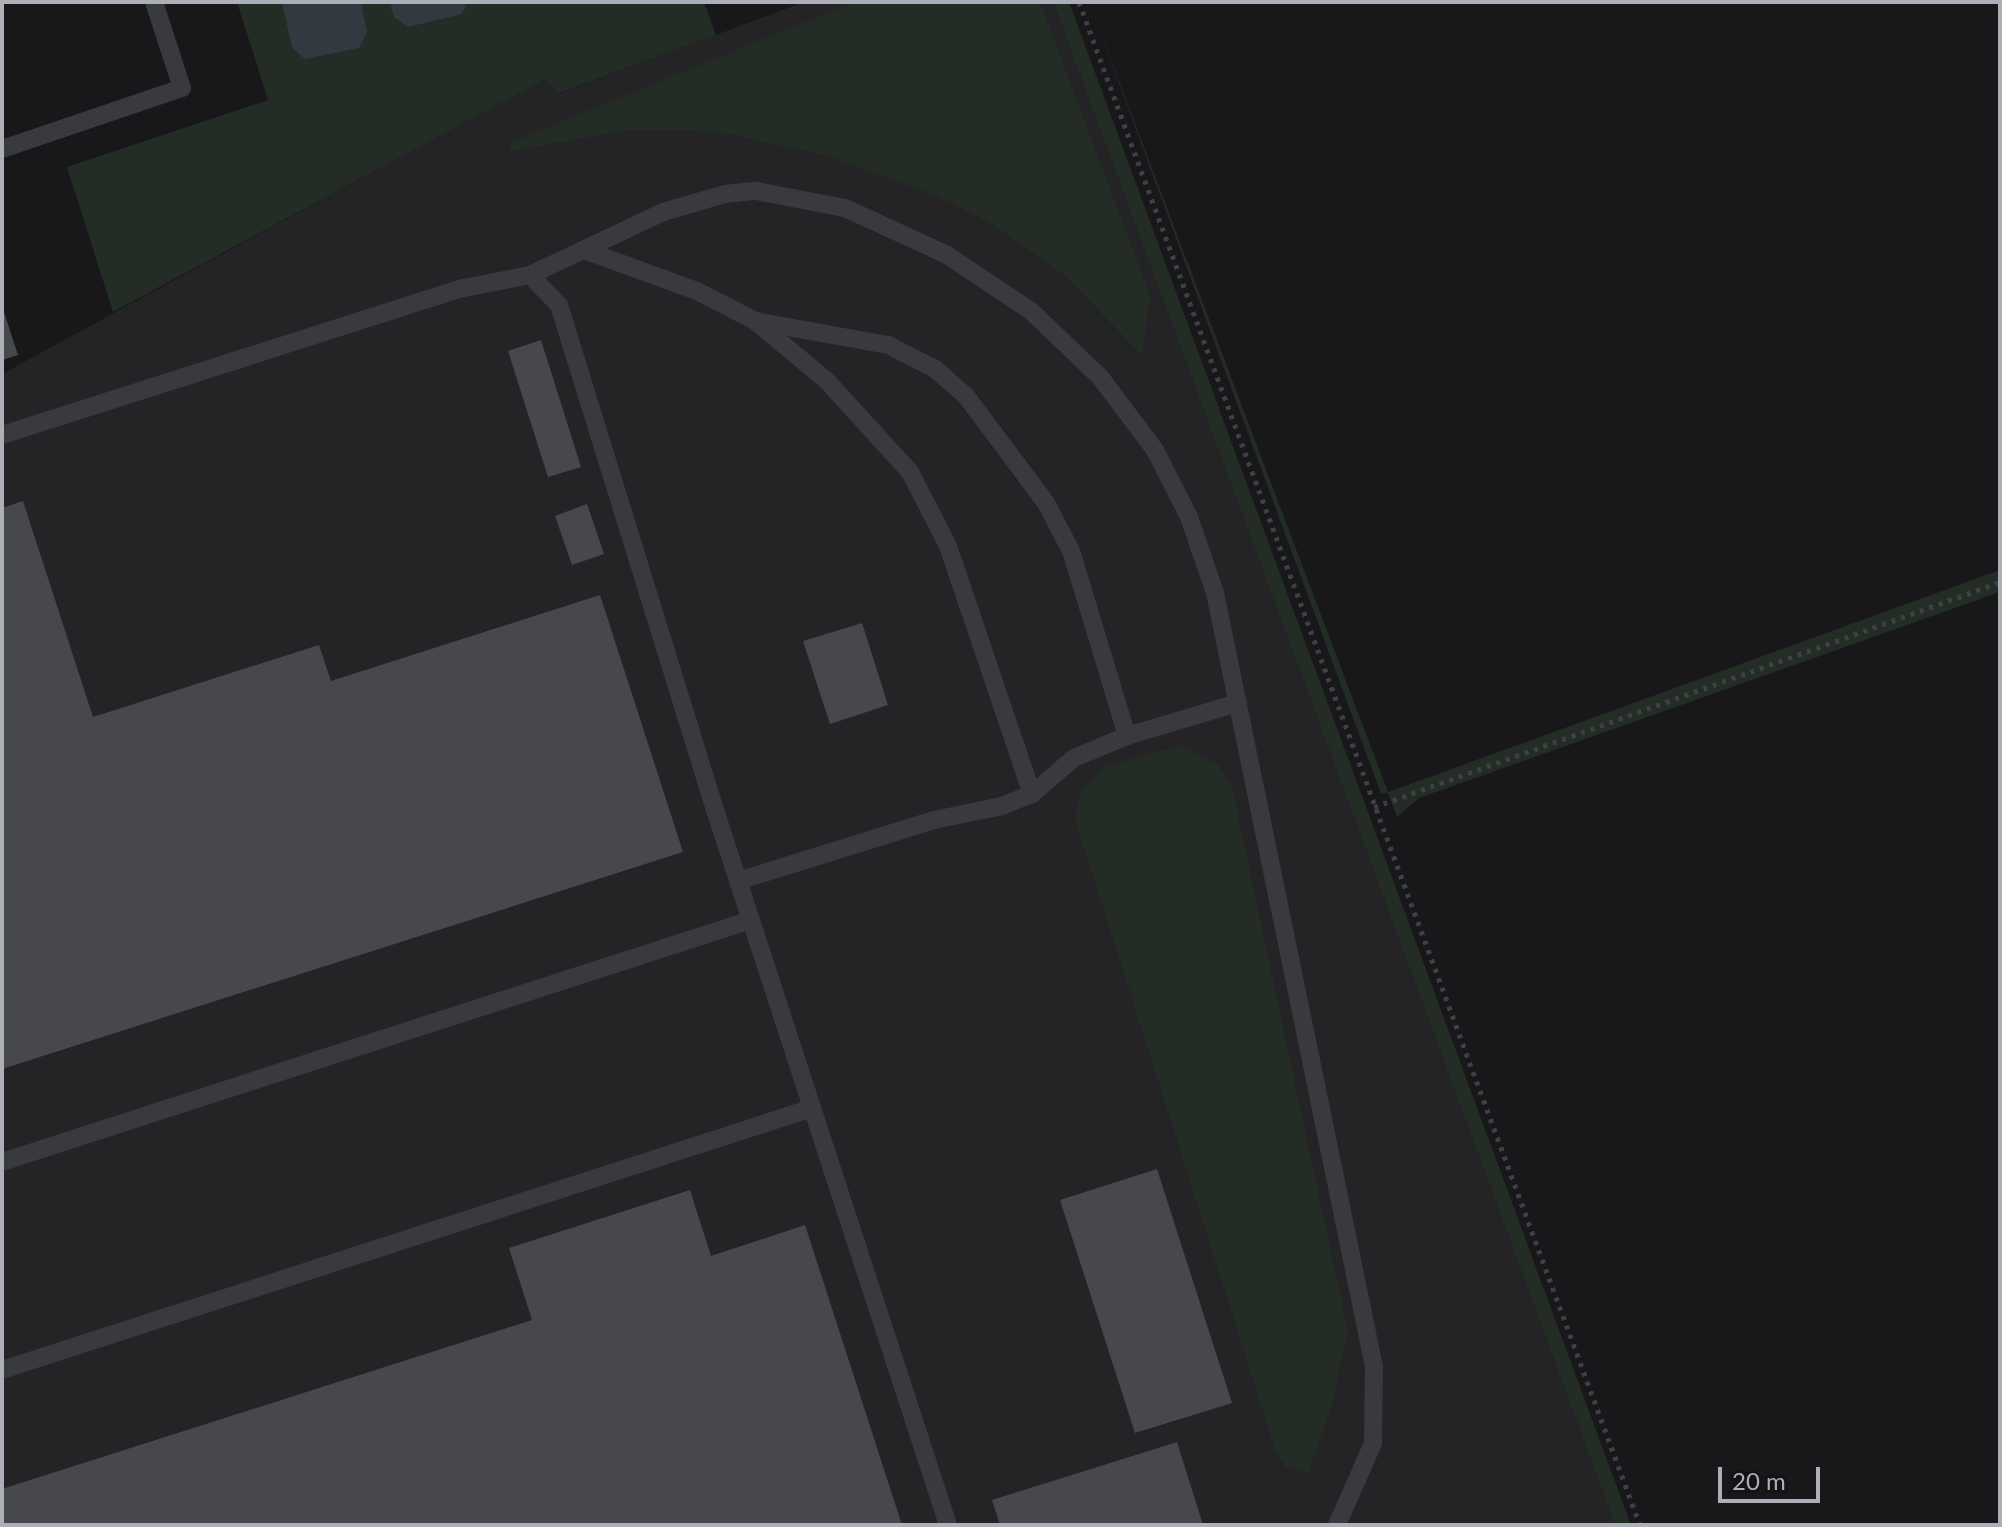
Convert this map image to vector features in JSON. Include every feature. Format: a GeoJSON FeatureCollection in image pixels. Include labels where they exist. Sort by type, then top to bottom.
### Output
{"type":"FeatureCollection","features":[{"type":"Feature","properties":{"kind":"lane"},"geometry":{"type":"LineString","coordinates":[[2,149],[182,88],[154,2]]}},
{"type":"Feature","properties":{"kind":"lane"},"geometry":{"type":"LineString","coordinates":[[2,435],[464,288],[530,275],[685,205],[756,191],[845,208],[896,229],[994,283],[1100,377],[1155,450],[1201,546],[1238,703],[1374,1367],[1378,1415],[1373,1443],[1364,1475],[1337,1525]]}},
{"type":"Feature","properties":{"kind":"lane"},"geometry":{"type":"LineString","coordinates":[[587,251],[697,291],[755,321],[827,381],[917,484],[948,546],[1032,794]]}},
{"type":"Feature","properties":{"kind":"lane"},"geometry":{"type":"LineString","coordinates":[[530,275],[559,305],[738,881],[948,1525]]}},
{"type":"Feature","properties":{"kind":"lane"},"geometry":{"type":"LineString","coordinates":[[755,321],[888,345],[935,369],[966,396],[1046,503],[1071,551],[1127,736]]}},
{"type":"Feature","properties":{"kind":"lane"},"geometry":{"type":"LineString","coordinates":[[738,881],[1032,794],[1074,758],[1127,736],[1238,703]]}},
{"type":"Feature","properties":{"kind":"lane"},"geometry":{"type":"LineString","coordinates":[[2,1162],[751,920]]}},
{"type":"Feature","properties":{"kind":"lane"},"geometry":{"type":"LineString","coordinates":[[2,1370],[812,1108]]}},
{"type":"Feature","properties":{"kind":"path"},"geometry":{"type":"LineString","coordinates":[[1079,2],[1640,1525]]}},
{"type":"Feature","properties":{"kind":"path"},"geometry":{"type":"LineString","coordinates":[[1374,807],[2000,582]]}},
{"type":"Feature","properties":{"kind":"shaded area"},"geometry":{"type":"Polygon","coordinates":[[[237,2],[704,2],[716,35],[559,93],[545,79],[113,312],[67,167],[268,100],[237,2]]]}},
{"type":"Feature","properties":{"kind":"shaded area"},"geometry":{"type":"Polygon","coordinates":[[[282,2],[361,2],[367,32],[359,48],[305,59],[292,48],[282,2]]]}},
{"type":"Feature","properties":{"kind":"shaded area"},"geometry":{"type":"Polygon","coordinates":[[[390,2],[467,2],[462,14],[408,27],[394,17],[390,2]]]}},
{"type":"Feature","properties":{"kind":"shaded area"},"geometry":{"type":"Polygon","coordinates":[[[804,2],[1053,2],[1615,1525],[2,1525],[2,374],[545,78],[560,93],[804,2]]]}},
{"type":"Feature","properties":{"kind":"shaded area"},"geometry":{"type":"Polygon","coordinates":[[[854,2],[1040,2],[1150,295],[1142,355],[1065,276],[994,225],[938,196],[825,155],[724,133],[678,130],[627,130],[511,151],[509,143],[854,2]]]}},
{"type":"Feature","properties":{"kind":"shaded area"},"geometry":{"type":"Polygon","coordinates":[[[1053,2],[1069,2],[1631,1525],[1615,1525],[1053,2]]]}},
{"type":"Feature","properties":{"kind":"shaded area"},"geometry":{"type":"Polygon","coordinates":[[[1089,2],[1388,792],[2000,570],[2000,592],[1419,798],[1397,817],[1388,793],[1381,794],[1089,2]]]}},
{"type":"Feature","properties":{"kind":"shaded area"},"geometry":{"type":"Polygon","coordinates":[[[1180,746],[1217,763],[1231,783],[1348,1332],[1331,1408],[1308,1473],[1286,1467],[1275,1449],[1074,816],[1082,791],[1105,766],[1180,746]]]}},
{"type":"Feature","properties":{"kind":"building"},"geometry":{"type":"Polygon","coordinates":[[[2,306],[18,355],[2,360],[2,306]]]}},
{"type":"Feature","properties":{"kind":"building"},"geometry":{"type":"Polygon","coordinates":[[[541,340],[581,467],[548,477],[508,351],[541,340]]]}},
{"type":"Feature","properties":{"kind":"building"},"geometry":{"type":"Polygon","coordinates":[[[23,501],[93,717],[319,645],[331,681],[600,595],[683,852],[2,1069],[2,508],[23,501]]]}},
{"type":"Feature","properties":{"kind":"building"},"geometry":{"type":"Polygon","coordinates":[[[587,504],[604,554],[572,565],[555,516],[587,504]]]}},
{"type":"Feature","properties":{"kind":"building"},"geometry":{"type":"Polygon","coordinates":[[[862,623],[888,705],[830,724],[803,641],[862,623]]]}},
{"type":"Feature","properties":{"kind":"building"},"geometry":{"type":"Polygon","coordinates":[[[1157,1169],[1232,1403],[1135,1433],[1060,1200],[1157,1169]]]}},
{"type":"Feature","properties":{"kind":"building"},"geometry":{"type":"Polygon","coordinates":[[[690,1190],[711,1256],[805,1225],[902,1525],[2,1525],[2,1489],[532,1320],[509,1248],[690,1190]]]}},
{"type":"Feature","properties":{"kind":"building"},"geometry":{"type":"Polygon","coordinates":[[[1177,1442],[1203,1525],[1000,1525],[992,1500],[1177,1442]]]}}]}
